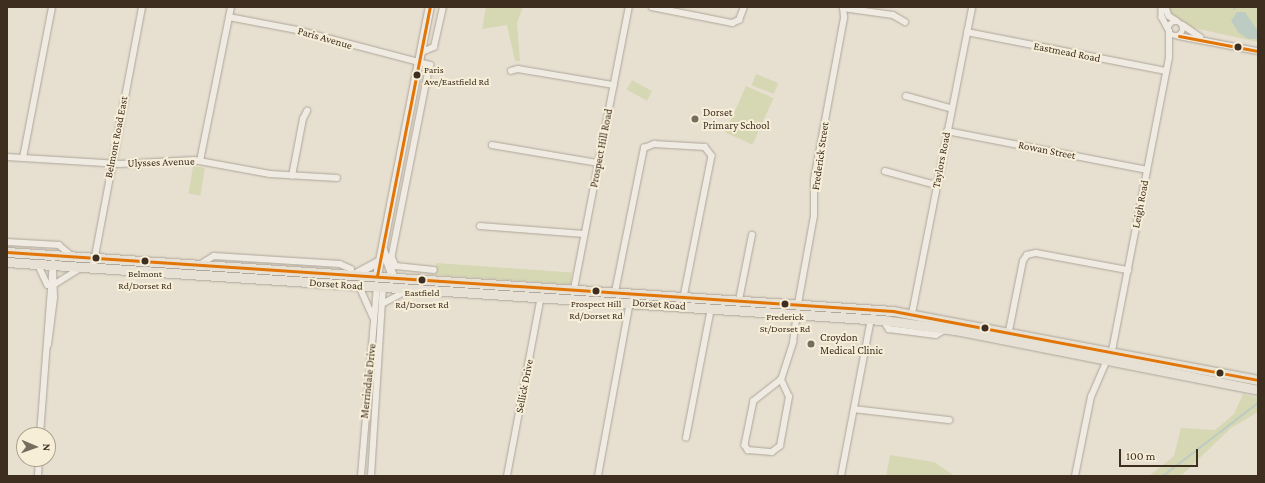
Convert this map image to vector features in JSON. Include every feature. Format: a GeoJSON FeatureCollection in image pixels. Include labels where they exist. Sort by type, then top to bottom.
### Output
{"type":"FeatureCollection","features":[{"type":"Feature","properties":{"kind":"main road"},"geometry":{"type":"LineString","coordinates":[[380,287],[378,262],[430,7]]}},
{"type":"Feature","properties":{"kind":"main road"},"geometry":{"type":"LineString","coordinates":[[380,276],[384,250],[384,237]]}},
{"type":"Feature","properties":{"kind":"main road"},"geometry":{"type":"LineString","coordinates":[[384,250],[394,276]]}},
{"type":"Feature","properties":{"kind":"main road","name":"Dorset Road"},"geometry":{"type":"LineString","coordinates":[[7,252],[82,267],[380,287],[542,292],[574,289],[739,300],[871,319],[911,319],[946,329],[1107,360],[1202,374],[1258,380]]}},
{"type":"Feature","properties":{"kind":"main road","name":"Dorset Road"},"geometry":{"type":"LineString","coordinates":[[7,262],[38,263],[72,256],[94,257],[353,275],[394,276],[630,302],[711,308],[797,309],[911,319],[1009,331],[1112,351],[1258,390]]}},
{"type":"Feature","properties":{"kind":"main road"},"geometry":{"type":"LineString","coordinates":[[353,275],[378,262]]}},
{"type":"Feature","properties":{"kind":"main road"},"geometry":{"type":"LineString","coordinates":[[188,264],[188,274]]}},
{"type":"Feature","properties":{"kind":"main road"},"geometry":{"type":"LineString","coordinates":[[684,297],[684,306]]}},
{"type":"Feature","properties":{"kind":"main road"},"geometry":{"type":"LineString","coordinates":[[1107,360],[1112,351]]}},
{"type":"Feature","properties":{"kind":"street"},"geometry":{"type":"LineString","coordinates":[[23,158],[52,7]]}},
{"type":"Feature","properties":{"kind":"street","name":"Belmont Road East"},"geometry":{"type":"LineString","coordinates":[[94,267],[94,257],[111,164],[142,7]]}},
{"type":"Feature","properties":{"kind":"street"},"geometry":{"type":"LineString","coordinates":[[200,161],[231,7]]}},
{"type":"Feature","properties":{"kind":"street"},"geometry":{"type":"LineString","coordinates":[[434,270],[396,266],[392,257],[430,70],[429,63],[421,56],[434,47],[443,7]]}},
{"type":"Feature","properties":{"kind":"street","name":"Prospect Hill Road"},"geometry":{"type":"LineString","coordinates":[[574,289],[629,7]]}},
{"type":"Feature","properties":{"kind":"street"},"geometry":{"type":"LineString","coordinates":[[652,7],[732,23],[739,20],[744,7]]}},
{"type":"Feature","properties":{"kind":"street","name":"Taylors Road"},"geometry":{"type":"LineString","coordinates":[[911,319],[947,131],[950,108],[972,7]]}},
{"type":"Feature","properties":{"kind":"street"},"geometry":{"type":"LineString","coordinates":[[1162,7],[1162,17],[1169,31],[1179,36],[1201,38],[1258,50]]}},
{"type":"Feature","properties":{"kind":"street"},"geometry":{"type":"LineString","coordinates":[[1166,7],[1169,16],[1201,38]]}},
{"type":"Feature","properties":{"kind":"street"},"geometry":{"type":"LineString","coordinates":[[843,8],[893,15],[905,22]]}},
{"type":"Feature","properties":{"kind":"street","name":"Frederick Street"},"geometry":{"type":"LineString","coordinates":[[781,380],[793,342],[843,8]]}},
{"type":"Feature","properties":{"kind":"street","name":"Paris Avenue"},"geometry":{"type":"LineString","coordinates":[[229,17],[421,56]]}},
{"type":"Feature","properties":{"kind":"street"},"geometry":{"type":"LineString","coordinates":[[1169,31],[1171,24],[1180,23]]}},
{"type":"Feature","properties":{"kind":"street","name":"Leigh Road"},"geometry":{"type":"LineString","coordinates":[[1112,351],[1166,71],[1169,58],[1179,36],[1180,23]]}},
{"type":"Feature","properties":{"kind":"street","name":"Leigh Road"},"geometry":{"type":"LineString","coordinates":[[1169,31],[1169,58]]}},
{"type":"Feature","properties":{"kind":"street","name":"Eastmead Road"},"geometry":{"type":"LineString","coordinates":[[967,32],[1166,71]]}},
{"type":"Feature","properties":{"kind":"street"},"geometry":{"type":"LineString","coordinates":[[511,71],[518,69],[614,85]]}},
{"type":"Feature","properties":{"kind":"street"},"geometry":{"type":"LineString","coordinates":[[906,96],[950,108]]}},
{"type":"Feature","properties":{"kind":"street"},"geometry":{"type":"LineString","coordinates":[[292,176],[303,119],[307,111]]}},
{"type":"Feature","properties":{"kind":"street","name":"Rowan Street"},"geometry":{"type":"LineString","coordinates":[[947,131],[1147,170]]}},
{"type":"Feature","properties":{"kind":"street"},"geometry":{"type":"LineString","coordinates":[[616,292],[643,150],[650,144],[705,147],[711,152],[710,163],[684,297]]}},
{"type":"Feature","properties":{"kind":"street"},"geometry":{"type":"LineString","coordinates":[[492,145],[598,163]]}},
{"type":"Feature","properties":{"kind":"street","name":"Ulysses Avenue"},"geometry":{"type":"LineString","coordinates":[[7,157],[111,164],[200,161],[292,176],[338,178]]}},
{"type":"Feature","properties":{"kind":"street"},"geometry":{"type":"LineString","coordinates":[[885,171],[936,185]]}},
{"type":"Feature","properties":{"kind":"street"},"geometry":{"type":"LineString","coordinates":[[480,226],[584,234]]}},
{"type":"Feature","properties":{"kind":"street"},"geometry":{"type":"LineString","coordinates":[[384,237],[398,230]]}},
{"type":"Feature","properties":{"kind":"street"},"geometry":{"type":"LineString","coordinates":[[739,300],[752,235]]}},
{"type":"Feature","properties":{"kind":"street"},"geometry":{"type":"LineString","coordinates":[[7,242],[59,245],[72,256]]}},
{"type":"Feature","properties":{"kind":"street"},"geometry":{"type":"LineString","coordinates":[[1009,331],[1023,261],[1027,255],[1036,252],[1128,270]]}},
{"type":"Feature","properties":{"kind":"street"},"geometry":{"type":"LineString","coordinates":[[44,369],[55,284],[53,260]]}},
{"type":"Feature","properties":{"kind":"street"},"geometry":{"type":"LineString","coordinates":[[40,427],[49,293],[53,260]]}},
{"type":"Feature","properties":{"kind":"street"},"geometry":{"type":"LineString","coordinates":[[38,263],[46,279],[49,293]]}},
{"type":"Feature","properties":{"kind":"street"},"geometry":{"type":"LineString","coordinates":[[55,284],[82,267]]}},
{"type":"Feature","properties":{"kind":"street"},"geometry":{"type":"LineString","coordinates":[[359,285],[366,294],[374,322]]}},
{"type":"Feature","properties":{"kind":"street","name":"Merrindale Drive"},"geometry":{"type":"LineString","coordinates":[[371,476],[382,304],[380,287]]}},
{"type":"Feature","properties":{"kind":"street","name":"Merrindale Drive"},"geometry":{"type":"LineString","coordinates":[[361,476],[366,400],[374,322],[380,287]]}},
{"type":"Feature","properties":{"kind":"street"},"geometry":{"type":"LineString","coordinates":[[382,304],[412,289]]}},
{"type":"Feature","properties":{"kind":"street","name":"Sellick Drive"},"geometry":{"type":"LineString","coordinates":[[507,476],[542,292]]}},
{"type":"Feature","properties":{"kind":"street"},"geometry":{"type":"LineString","coordinates":[[598,476],[630,302]]}},
{"type":"Feature","properties":{"kind":"street"},"geometry":{"type":"LineString","coordinates":[[686,438],[711,308]]}},
{"type":"Feature","properties":{"kind":"street"},"geometry":{"type":"LineString","coordinates":[[841,476],[871,319]]}},
{"type":"Feature","properties":{"kind":"street"},"geometry":{"type":"LineString","coordinates":[[883,320],[889,329],[924,334],[936,335],[946,329]]}},
{"type":"Feature","properties":{"kind":"street"},"geometry":{"type":"LineString","coordinates":[[1076,476],[1090,397],[1107,360]]}},
{"type":"Feature","properties":{"kind":"street"},"geometry":{"type":"LineString","coordinates":[[781,380],[788,397],[780,446],[772,452],[748,450],[745,445],[754,401],[781,380]]}},
{"type":"Feature","properties":{"kind":"street"},"geometry":{"type":"LineString","coordinates":[[366,400],[375,400]]}},
{"type":"Feature","properties":{"kind":"street"},"geometry":{"type":"LineString","coordinates":[[854,409],[949,420]]}},
{"type":"Feature","properties":{"kind":"street"},"geometry":{"type":"LineString","coordinates":[[362,459],[372,459]]}},
{"type":"Feature","properties":{"kind":"green space"},"geometry":{"type":"Polygon","coordinates":[[[486,7],[523,7],[517,23],[520,61],[515,61],[507,25],[482,29],[486,7]]]}},
{"type":"Feature","properties":{"kind":"green space"},"geometry":{"type":"Polygon","coordinates":[[[1170,7],[1258,7],[1258,42],[1189,27],[1169,12],[1170,7]]]}},
{"type":"Feature","properties":{"kind":"green space"},"geometry":{"type":"Polygon","coordinates":[[[756,74],[778,83],[774,94],[752,85],[756,74]]]}},
{"type":"Feature","properties":{"kind":"green space"},"geometry":{"type":"Polygon","coordinates":[[[632,80],[652,91],[647,101],[627,90],[632,80]]]}},
{"type":"Feature","properties":{"kind":"green space"},"geometry":{"type":"Polygon","coordinates":[[[746,86],[773,98],[753,145],[725,133],[746,86]]]}},
{"type":"Feature","properties":{"kind":"green space"},"geometry":{"type":"Polygon","coordinates":[[[193,166],[205,168],[200,196],[189,194],[193,166]]]}},
{"type":"Feature","properties":{"kind":"green space"},"geometry":{"type":"Polygon","coordinates":[[[436,263],[572,272],[571,284],[435,275],[436,263]]]}},
{"type":"Feature","properties":{"kind":"green space"},"geometry":{"type":"Polygon","coordinates":[[[1243,394],[1258,398],[1258,412],[1231,428],[1181,476],[1149,476],[1174,456],[1181,428],[1215,430],[1234,414],[1243,394]]]}},
{"type":"Feature","properties":{"kind":"green space"},"geometry":{"type":"Polygon","coordinates":[[[890,455],[934,462],[955,476],[886,476],[890,455]]]}},
{"type":"Feature","properties":{"kind":"shaded area"},"geometry":{"type":"Polygon","coordinates":[[[1237,12],[1245,12],[1258,31],[1258,39],[1249,39],[1239,33],[1231,21],[1237,12]]]}},
{"type":"Feature","properties":{"kind":"waterway"},"geometry":{"type":"LineString","coordinates":[[1163,476],[1258,403]]}},
{"type":"Feature","properties":{"kind":"transit line"},"geometry":{"type":"LineString","coordinates":[[377,276],[430,7]]}},
{"type":"Feature","properties":{"kind":"transit line"},"geometry":{"type":"LineString","coordinates":[[1179,36],[1258,51]]}},
{"type":"Feature","properties":{"kind":"transit line"},"geometry":{"type":"LineString","coordinates":[[7,252],[893,311],[1258,380]]}},
{"type":"Feature","properties":{"kind":"place","name":"Paris Ave/Eastfield Rd"},"geometry":{"type":"Point","coordinates":[417,75]}},
{"type":"Feature","properties":{"kind":"place","name":"Dorset Primary School"},"geometry":{"type":"Point","coordinates":[695,119]}},
{"type":"Feature","properties":{"kind":"place","name":"Belmont Rd/Dorset Rd"},"geometry":{"type":"Point","coordinates":[145,261]}},
{"type":"Feature","properties":{"kind":"place","name":"Eastfield Rd/Dorset Rd"},"geometry":{"type":"Point","coordinates":[422,280]}},
{"type":"Feature","properties":{"kind":"place","name":"Prospect Hill Rd/Dorset Rd"},"geometry":{"type":"Point","coordinates":[596,291]}},
{"type":"Feature","properties":{"kind":"place","name":"Frederick St/Dorset Rd"},"geometry":{"type":"Point","coordinates":[785,304]}},
{"type":"Feature","properties":{"kind":"place","name":"Croydon Medical Clinic"},"geometry":{"type":"Point","coordinates":[811,344]}}]}
